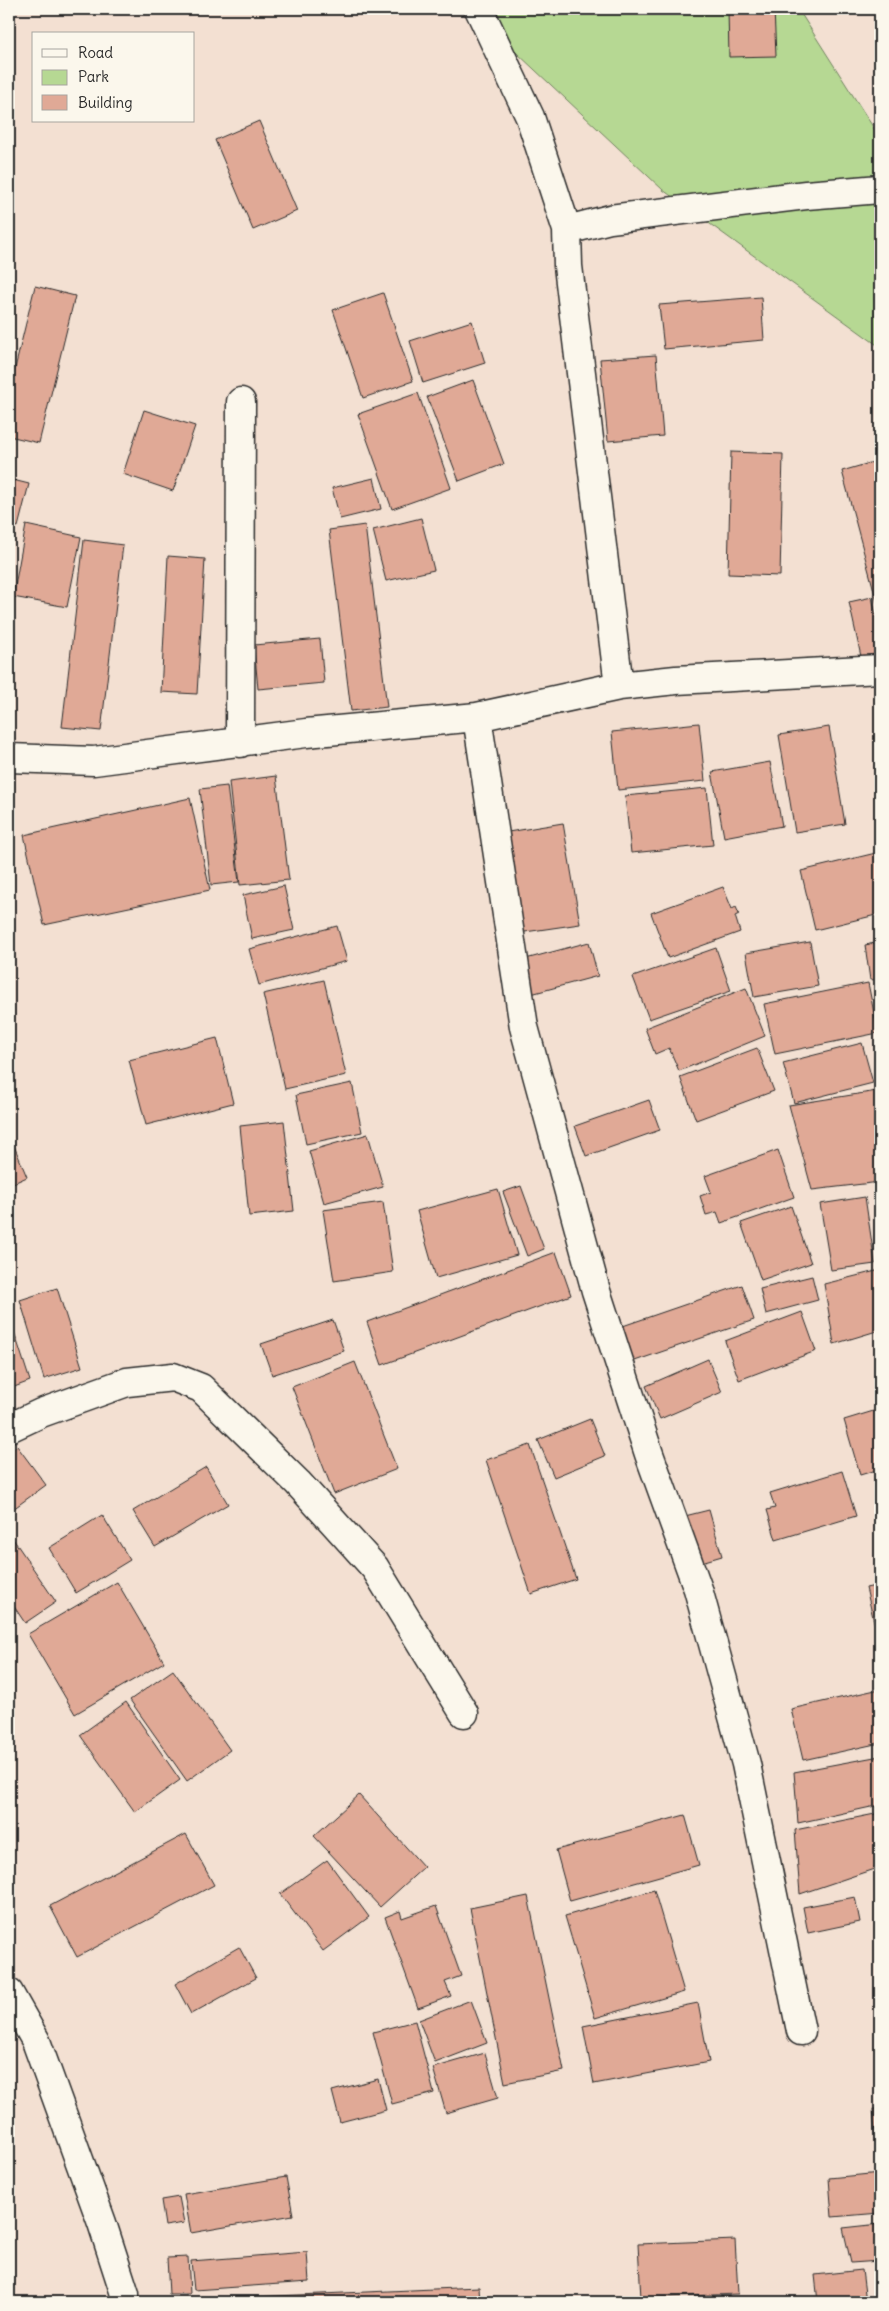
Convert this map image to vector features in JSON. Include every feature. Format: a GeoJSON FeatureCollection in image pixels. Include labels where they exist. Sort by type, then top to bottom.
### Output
{"type":"FeatureCollection","features":[{"type":"Feature","properties":{"kind":"street"},"geometry":{"type":"LineString","coordinates":[[479,9],[530,117],[567,230],[568,266],[619,686]]}},
{"type":"Feature","properties":{"kind":"street"},"geometry":{"type":"LineString","coordinates":[[567,230],[610,220],[806,195],[880,189]]}},
{"type":"Feature","properties":{"kind":"street"},"geometry":{"type":"LineString","coordinates":[[240,743],[241,402]]}},
{"type":"Feature","properties":{"kind":"street"},"geometry":{"type":"LineString","coordinates":[[9,758],[94,761],[306,733],[477,717],[619,686],[676,680],[880,669]]}},
{"type":"Feature","properties":{"kind":"street"},"geometry":{"type":"LineString","coordinates":[[477,717],[524,1026],[596,1291],[706,1617],[746,1764],[801,2031]]}},
{"type":"Feature","properties":{"kind":"street"},"geometry":{"type":"LineString","coordinates":[[9,1428],[127,1382],[173,1377],[201,1388],[298,1483],[375,1568],[464,1713]]}},
{"type":"Feature","properties":{"kind":"street"},"geometry":{"type":"LineString","coordinates":[[9,1993],[36,2041],[102,2223],[125,2294],[125,2302]]}},
{"type":"Feature","properties":{"kind":"green space"},"geometry":{"type":"Polygon","coordinates":[[[470,9],[798,9],[880,138],[880,347],[663,190],[470,9]]]}},
{"type":"Feature","properties":{"kind":"building"},"geometry":{"type":"Polygon","coordinates":[[[728,9],[774,9],[776,56],[729,57],[728,9]]]}},
{"type":"Feature","properties":{"kind":"building"},"geometry":{"type":"Polygon","coordinates":[[[259,121],[297,211],[253,230],[215,140],[259,121]]]}},
{"type":"Feature","properties":{"kind":"building"},"geometry":{"type":"Polygon","coordinates":[[[35,286],[75,296],[39,443],[9,436],[9,393],[35,286]]]}},
{"type":"Feature","properties":{"kind":"building"},"geometry":{"type":"Polygon","coordinates":[[[383,293],[413,381],[363,398],[333,310],[383,293]]]}},
{"type":"Feature","properties":{"kind":"building"},"geometry":{"type":"Polygon","coordinates":[[[761,297],[764,340],[664,349],[659,305],[761,297]]]}},
{"type":"Feature","properties":{"kind":"building"},"geometry":{"type":"Polygon","coordinates":[[[472,321],[485,363],[423,383],[410,341],[472,321]]]}},
{"type":"Feature","properties":{"kind":"building"},"geometry":{"type":"Polygon","coordinates":[[[656,355],[663,436],[608,441],[600,359],[656,355]]]}},
{"type":"Feature","properties":{"kind":"building"},"geometry":{"type":"Polygon","coordinates":[[[473,380],[504,464],[459,481],[427,397],[473,380]]]}},
{"type":"Feature","properties":{"kind":"building"},"geometry":{"type":"Polygon","coordinates":[[[418,393],[451,488],[392,509],[358,414],[418,393]]]}},
{"type":"Feature","properties":{"kind":"building"},"geometry":{"type":"Polygon","coordinates":[[[144,410],[195,426],[173,491],[123,474],[144,410]]]}},
{"type":"Feature","properties":{"kind":"building"},"geometry":{"type":"Polygon","coordinates":[[[731,452],[783,454],[780,576],[728,574],[731,452]]]}},
{"type":"Feature","properties":{"kind":"building"},"geometry":{"type":"Polygon","coordinates":[[[880,460],[880,613],[842,471],[880,460]]]}},
{"type":"Feature","properties":{"kind":"building"},"geometry":{"type":"Polygon","coordinates":[[[374,478],[381,509],[340,519],[332,488],[374,478]]]}},
{"type":"Feature","properties":{"kind":"building"},"geometry":{"type":"Polygon","coordinates":[[[9,479],[29,484],[18,527],[9,525],[9,479]]]}},
{"type":"Feature","properties":{"kind":"building"},"geometry":{"type":"Polygon","coordinates":[[[421,518],[434,570],[386,581],[373,530],[421,518]]]}},
{"type":"Feature","properties":{"kind":"building"},"geometry":{"type":"Polygon","coordinates":[[[26,525],[81,537],[67,607],[13,597],[26,525]]]}},
{"type":"Feature","properties":{"kind":"building"},"geometry":{"type":"Polygon","coordinates":[[[365,525],[387,707],[351,711],[329,530],[365,525]]]}},
{"type":"Feature","properties":{"kind":"building"},"geometry":{"type":"Polygon","coordinates":[[[84,540],[123,545],[101,731],[62,727],[84,540]]]}},
{"type":"Feature","properties":{"kind":"building"},"geometry":{"type":"Polygon","coordinates":[[[168,556],[205,559],[197,694],[161,692],[168,556]]]}},
{"type":"Feature","properties":{"kind":"building"},"geometry":{"type":"Polygon","coordinates":[[[872,597],[880,634],[880,657],[862,661],[849,602],[872,597]]]}},
{"type":"Feature","properties":{"kind":"building"},"geometry":{"type":"Polygon","coordinates":[[[320,639],[324,683],[258,689],[254,645],[320,639]]]}},
{"type":"Feature","properties":{"kind":"building"},"geometry":{"type":"Polygon","coordinates":[[[699,723],[705,781],[618,790],[612,732],[699,723]]]}},
{"type":"Feature","properties":{"kind":"building"},"geometry":{"type":"Polygon","coordinates":[[[829,727],[845,824],[795,832],[779,735],[829,727]]]}},
{"type":"Feature","properties":{"kind":"building"},"geometry":{"type":"Polygon","coordinates":[[[770,762],[782,826],[724,837],[712,772],[770,762]]]}},
{"type":"Feature","properties":{"kind":"building"},"geometry":{"type":"Polygon","coordinates":[[[276,776],[289,880],[240,885],[229,782],[276,776]]]}},
{"type":"Feature","properties":{"kind":"building"},"geometry":{"type":"Polygon","coordinates":[[[227,786],[239,882],[211,885],[200,789],[227,786]]]}},
{"type":"Feature","properties":{"kind":"building"},"geometry":{"type":"Polygon","coordinates":[[[707,788],[713,845],[631,853],[625,796],[707,788]]]}},
{"type":"Feature","properties":{"kind":"building"},"geometry":{"type":"Polygon","coordinates":[[[190,798],[210,890],[44,925],[24,835],[190,798]]]}},
{"type":"Feature","properties":{"kind":"building"},"geometry":{"type":"Polygon","coordinates":[[[563,823],[580,924],[518,933],[502,833],[563,823]]]}},
{"type":"Feature","properties":{"kind":"building"},"geometry":{"type":"Polygon","coordinates":[[[880,852],[880,914],[815,930],[801,871],[880,852]]]}},
{"type":"Feature","properties":{"kind":"building"},"geometry":{"type":"Polygon","coordinates":[[[284,886],[294,930],[252,939],[243,895],[284,886]]]}},
{"type":"Feature","properties":{"kind":"building"},"geometry":{"type":"Polygon","coordinates":[[[723,887],[732,909],[736,907],[739,914],[735,916],[740,932],[668,958],[651,913],[723,887]]]}},
{"type":"Feature","properties":{"kind":"building"},"geometry":{"type":"Polygon","coordinates":[[[337,926],[347,961],[259,985],[249,949],[337,926]]]}},
{"type":"Feature","properties":{"kind":"building"},"geometry":{"type":"Polygon","coordinates":[[[589,942],[598,976],[531,994],[522,960],[589,942]]]}},
{"type":"Feature","properties":{"kind":"building"},"geometry":{"type":"Polygon","coordinates":[[[810,942],[818,986],[754,997],[746,953],[810,942]]]}},
{"type":"Feature","properties":{"kind":"building"},"geometry":{"type":"Polygon","coordinates":[[[880,942],[880,979],[870,980],[865,945],[880,942]]]}},
{"type":"Feature","properties":{"kind":"building"},"geometry":{"type":"Polygon","coordinates":[[[716,948],[731,991],[649,1019],[633,977],[716,948]]]}},
{"type":"Feature","properties":{"kind":"building"},"geometry":{"type":"Polygon","coordinates":[[[324,980],[346,1075],[285,1089],[263,994],[324,980]]]}},
{"type":"Feature","properties":{"kind":"building"},"geometry":{"type":"Polygon","coordinates":[[[868,983],[878,1033],[775,1054],[764,1004],[868,983]]]}},
{"type":"Feature","properties":{"kind":"building"},"geometry":{"type":"Polygon","coordinates":[[[746,988],[765,1036],[679,1071],[669,1048],[655,1054],[645,1028],[746,988]]]}},
{"type":"Feature","properties":{"kind":"building"},"geometry":{"type":"Polygon","coordinates":[[[877,999],[880,999],[880,1017],[877,999]]]}},
{"type":"Feature","properties":{"kind":"building"},"geometry":{"type":"Polygon","coordinates":[[[217,1038],[233,1103],[146,1125],[129,1060],[217,1038]]]}},
{"type":"Feature","properties":{"kind":"building"},"geometry":{"type":"Polygon","coordinates":[[[862,1043],[873,1083],[794,1103],[783,1063],[862,1043]]]}},
{"type":"Feature","properties":{"kind":"building"},"geometry":{"type":"Polygon","coordinates":[[[757,1048],[774,1091],[696,1120],[680,1077],[757,1048]]]}},
{"type":"Feature","properties":{"kind":"building"},"geometry":{"type":"Polygon","coordinates":[[[352,1083],[362,1132],[306,1144],[296,1095],[352,1083]]]}},
{"type":"Feature","properties":{"kind":"building"},"geometry":{"type":"Polygon","coordinates":[[[877,1091],[880,1111],[880,1182],[812,1190],[789,1105],[877,1091]]]}},
{"type":"Feature","properties":{"kind":"building"},"geometry":{"type":"Polygon","coordinates":[[[649,1100],[660,1130],[586,1156],[575,1126],[649,1100]]]}},
{"type":"Feature","properties":{"kind":"building"},"geometry":{"type":"Polygon","coordinates":[[[284,1121],[294,1211],[249,1216],[240,1126],[284,1121]]]}},
{"type":"Feature","properties":{"kind":"building"},"geometry":{"type":"Polygon","coordinates":[[[368,1134],[383,1187],[324,1203],[309,1151],[368,1134]]]}},
{"type":"Feature","properties":{"kind":"building"},"geometry":{"type":"Polygon","coordinates":[[[12,1141],[27,1177],[9,1185],[9,1142],[12,1141]]]}},
{"type":"Feature","properties":{"kind":"building"},"geometry":{"type":"Polygon","coordinates":[[[778,1150],[794,1197],[721,1223],[717,1212],[706,1215],[700,1196],[711,1192],[705,1176],[778,1150]]]}},
{"type":"Feature","properties":{"kind":"building"},"geometry":{"type":"Polygon","coordinates":[[[521,1186],[544,1249],[527,1256],[503,1192],[521,1186]]]}},
{"type":"Feature","properties":{"kind":"building"},"geometry":{"type":"Polygon","coordinates":[[[498,1189],[517,1255],[436,1278],[417,1211],[498,1189]]]}},
{"type":"Feature","properties":{"kind":"building"},"geometry":{"type":"Polygon","coordinates":[[[865,1197],[875,1264],[831,1270],[820,1204],[865,1197]]]}},
{"type":"Feature","properties":{"kind":"building"},"geometry":{"type":"Polygon","coordinates":[[[383,1202],[393,1272],[334,1281],[323,1210],[383,1202]]]}},
{"type":"Feature","properties":{"kind":"building"},"geometry":{"type":"Polygon","coordinates":[[[791,1206],[811,1263],[761,1280],[741,1223],[791,1206]]]}},
{"type":"Feature","properties":{"kind":"building"},"geometry":{"type":"Polygon","coordinates":[[[556,1252],[571,1295],[382,1365],[367,1322],[556,1252]]]}},
{"type":"Feature","properties":{"kind":"building"},"geometry":{"type":"Polygon","coordinates":[[[880,1270],[880,1330],[834,1344],[824,1284],[880,1270]]]}},
{"type":"Feature","properties":{"kind":"building"},"geometry":{"type":"Polygon","coordinates":[[[812,1276],[818,1300],[766,1314],[760,1289],[812,1276]]]}},
{"type":"Feature","properties":{"kind":"building"},"geometry":{"type":"Polygon","coordinates":[[[742,1285],[754,1320],[626,1364],[614,1329],[742,1285]]]}},
{"type":"Feature","properties":{"kind":"building"},"geometry":{"type":"Polygon","coordinates":[[[57,1288],[82,1367],[44,1379],[20,1300],[57,1288]]]}},
{"type":"Feature","properties":{"kind":"building"},"geometry":{"type":"Polygon","coordinates":[[[802,1312],[816,1351],[739,1380],[725,1341],[802,1312]]]}},
{"type":"Feature","properties":{"kind":"building"},"geometry":{"type":"Polygon","coordinates":[[[9,1316],[30,1381],[9,1389],[9,1316]]]}},
{"type":"Feature","properties":{"kind":"building"},"geometry":{"type":"Polygon","coordinates":[[[333,1320],[344,1351],[272,1375],[261,1344],[333,1320]]]}},
{"type":"Feature","properties":{"kind":"building"},"geometry":{"type":"Polygon","coordinates":[[[708,1359],[722,1392],[660,1419],[646,1386],[708,1359]]]}},
{"type":"Feature","properties":{"kind":"building"},"geometry":{"type":"Polygon","coordinates":[[[355,1362],[397,1469],[334,1494],[292,1387],[355,1362]]]}},
{"type":"Feature","properties":{"kind":"building"},"geometry":{"type":"Polygon","coordinates":[[[880,1409],[880,1469],[860,1475],[844,1420],[880,1409]]]}},
{"type":"Feature","properties":{"kind":"building"},"geometry":{"type":"Polygon","coordinates":[[[590,1419],[605,1456],[554,1477],[538,1440],[590,1419]]]}},
{"type":"Feature","properties":{"kind":"building"},"geometry":{"type":"Polygon","coordinates":[[[530,1445],[576,1579],[531,1594],[486,1460],[530,1445]]]}},
{"type":"Feature","properties":{"kind":"building"},"geometry":{"type":"Polygon","coordinates":[[[17,1446],[46,1485],[9,1512],[9,1451],[17,1446]]]}},
{"type":"Feature","properties":{"kind":"building"},"geometry":{"type":"Polygon","coordinates":[[[206,1467],[228,1504],[155,1547],[133,1511],[206,1467]]]}},
{"type":"Feature","properties":{"kind":"building"},"geometry":{"type":"Polygon","coordinates":[[[842,1471],[856,1516],[776,1540],[767,1510],[775,1508],[770,1493],[842,1471]]]}},
{"type":"Feature","properties":{"kind":"building"},"geometry":{"type":"Polygon","coordinates":[[[709,1510],[722,1556],[698,1563],[685,1516],[709,1510]]]}},
{"type":"Feature","properties":{"kind":"building"},"geometry":{"type":"Polygon","coordinates":[[[102,1515],[130,1560],[76,1593],[49,1548],[102,1515]]]}},
{"type":"Feature","properties":{"kind":"building"},"geometry":{"type":"Polygon","coordinates":[[[9,1533],[56,1602],[25,1623],[9,1599],[9,1533]]]}},
{"type":"Feature","properties":{"kind":"building"},"geometry":{"type":"Polygon","coordinates":[[[117,1582],[164,1662],[75,1714],[28,1634],[117,1582]]]}},
{"type":"Feature","properties":{"kind":"building"},"geometry":{"type":"Polygon","coordinates":[[[880,1585],[880,1647],[866,1588],[880,1585]]]}},
{"type":"Feature","properties":{"kind":"building"},"geometry":{"type":"Polygon","coordinates":[[[173,1670],[230,1750],[187,1781],[130,1700],[173,1670]]]}},
{"type":"Feature","properties":{"kind":"building"},"geometry":{"type":"Polygon","coordinates":[[[880,1689],[880,1743],[803,1760],[791,1709],[880,1689]]]}},
{"type":"Feature","properties":{"kind":"building"},"geometry":{"type":"Polygon","coordinates":[[[9,1696],[15,1709],[9,1712],[9,1696]]]}},
{"type":"Feature","properties":{"kind":"building"},"geometry":{"type":"Polygon","coordinates":[[[126,1702],[180,1780],[135,1812],[80,1735],[126,1702]]]}},
{"type":"Feature","properties":{"kind":"building"},"geometry":{"type":"Polygon","coordinates":[[[880,1756],[880,1805],[798,1823],[794,1772],[880,1756]]]}},
{"type":"Feature","properties":{"kind":"building"},"geometry":{"type":"Polygon","coordinates":[[[359,1795],[424,1867],[380,1907],[314,1836],[359,1795]]]}},
{"type":"Feature","properties":{"kind":"building"},"geometry":{"type":"Polygon","coordinates":[[[880,1813],[880,1867],[800,1894],[795,1830],[880,1813]]]}},
{"type":"Feature","properties":{"kind":"building"},"geometry":{"type":"Polygon","coordinates":[[[685,1815],[699,1865],[570,1901],[556,1850],[685,1815]]]}},
{"type":"Feature","properties":{"kind":"building"},"geometry":{"type":"Polygon","coordinates":[[[186,1834],[214,1885],[77,1957],[50,1906],[186,1834]]]}},
{"type":"Feature","properties":{"kind":"building"},"geometry":{"type":"Polygon","coordinates":[[[327,1860],[369,1917],[323,1951],[280,1894],[327,1860]]]}},
{"type":"Feature","properties":{"kind":"building"},"geometry":{"type":"Polygon","coordinates":[[[654,1890],[684,1992],[595,2018],[565,1916],[654,1890]]]}},
{"type":"Feature","properties":{"kind":"building"},"geometry":{"type":"Polygon","coordinates":[[[528,1896],[564,2071],[505,2083],[470,1908],[528,1896]]]}},
{"type":"Feature","properties":{"kind":"building"},"geometry":{"type":"Polygon","coordinates":[[[855,1897],[860,1922],[808,1933],[803,1907],[855,1897]]]}},
{"type":"Feature","properties":{"kind":"building"},"geometry":{"type":"Polygon","coordinates":[[[436,1906],[461,1976],[445,1982],[451,1996],[418,2008],[385,1917],[400,1911],[402,1918],[436,1906]]]}},
{"type":"Feature","properties":{"kind":"building"},"geometry":{"type":"Polygon","coordinates":[[[239,1947],[256,1978],[191,2014],[175,1984],[239,1947]]]}},
{"type":"Feature","properties":{"kind":"building"},"geometry":{"type":"Polygon","coordinates":[[[471,2000],[487,2043],[435,2063],[419,2020],[471,2000]]]}},
{"type":"Feature","properties":{"kind":"building"},"geometry":{"type":"Polygon","coordinates":[[[698,2003],[709,2062],[594,2084],[583,2026],[698,2003]]]}},
{"type":"Feature","properties":{"kind":"building"},"geometry":{"type":"Polygon","coordinates":[[[415,2021],[434,2093],[392,2104],[373,2032],[415,2021]]]}},
{"type":"Feature","properties":{"kind":"building"},"geometry":{"type":"Polygon","coordinates":[[[485,2053],[498,2098],[446,2113],[433,2068],[485,2053]]]}},
{"type":"Feature","properties":{"kind":"building"},"geometry":{"type":"Polygon","coordinates":[[[378,2079],[386,2110],[340,2122],[332,2091],[378,2079]]]}},
{"type":"Feature","properties":{"kind":"building"},"geometry":{"type":"Polygon","coordinates":[[[873,2109],[880,2109],[880,2164],[878,2165],[873,2109]]]}},
{"type":"Feature","properties":{"kind":"building"},"geometry":{"type":"Polygon","coordinates":[[[880,2173],[880,2213],[832,2217],[829,2178],[880,2173]]]}},
{"type":"Feature","properties":{"kind":"building"},"geometry":{"type":"Polygon","coordinates":[[[286,2177],[293,2215],[191,2233],[184,2194],[286,2177]]]}},
{"type":"Feature","properties":{"kind":"building"},"geometry":{"type":"Polygon","coordinates":[[[179,2197],[184,2223],[165,2226],[161,2200],[179,2197]]]}},
{"type":"Feature","properties":{"kind":"building"},"geometry":{"type":"Polygon","coordinates":[[[880,2224],[880,2261],[851,2263],[843,2228],[880,2224]]]}},
{"type":"Feature","properties":{"kind":"building"},"geometry":{"type":"Polygon","coordinates":[[[735,2240],[738,2294],[641,2298],[638,2244],[735,2240]]]}},
{"type":"Feature","properties":{"kind":"building"},"geometry":{"type":"Polygon","coordinates":[[[307,2252],[309,2282],[194,2290],[191,2261],[307,2252]]]}},
{"type":"Feature","properties":{"kind":"building"},"geometry":{"type":"Polygon","coordinates":[[[188,2257],[190,2294],[169,2294],[167,2258],[188,2257]]]}},
{"type":"Feature","properties":{"kind":"building"},"geometry":{"type":"Polygon","coordinates":[[[862,2270],[866,2302],[818,2302],[815,2275],[862,2270]]]}},
{"type":"Feature","properties":{"kind":"building"},"geometry":{"type":"Polygon","coordinates":[[[479,2287],[480,2302],[231,2302],[231,2298],[479,2287]]]}},
{"type":"Feature","properties":{"kind":"building"},"geometry":{"type":"Polygon","coordinates":[[[9,2297],[27,2299],[27,2302],[9,2302],[9,2297]]]}},
{"type":"Feature","properties":{"kind":"building"},"geometry":{"type":"Polygon","coordinates":[[[595,2301],[658,2302],[595,2302],[595,2301]]]}}]}
